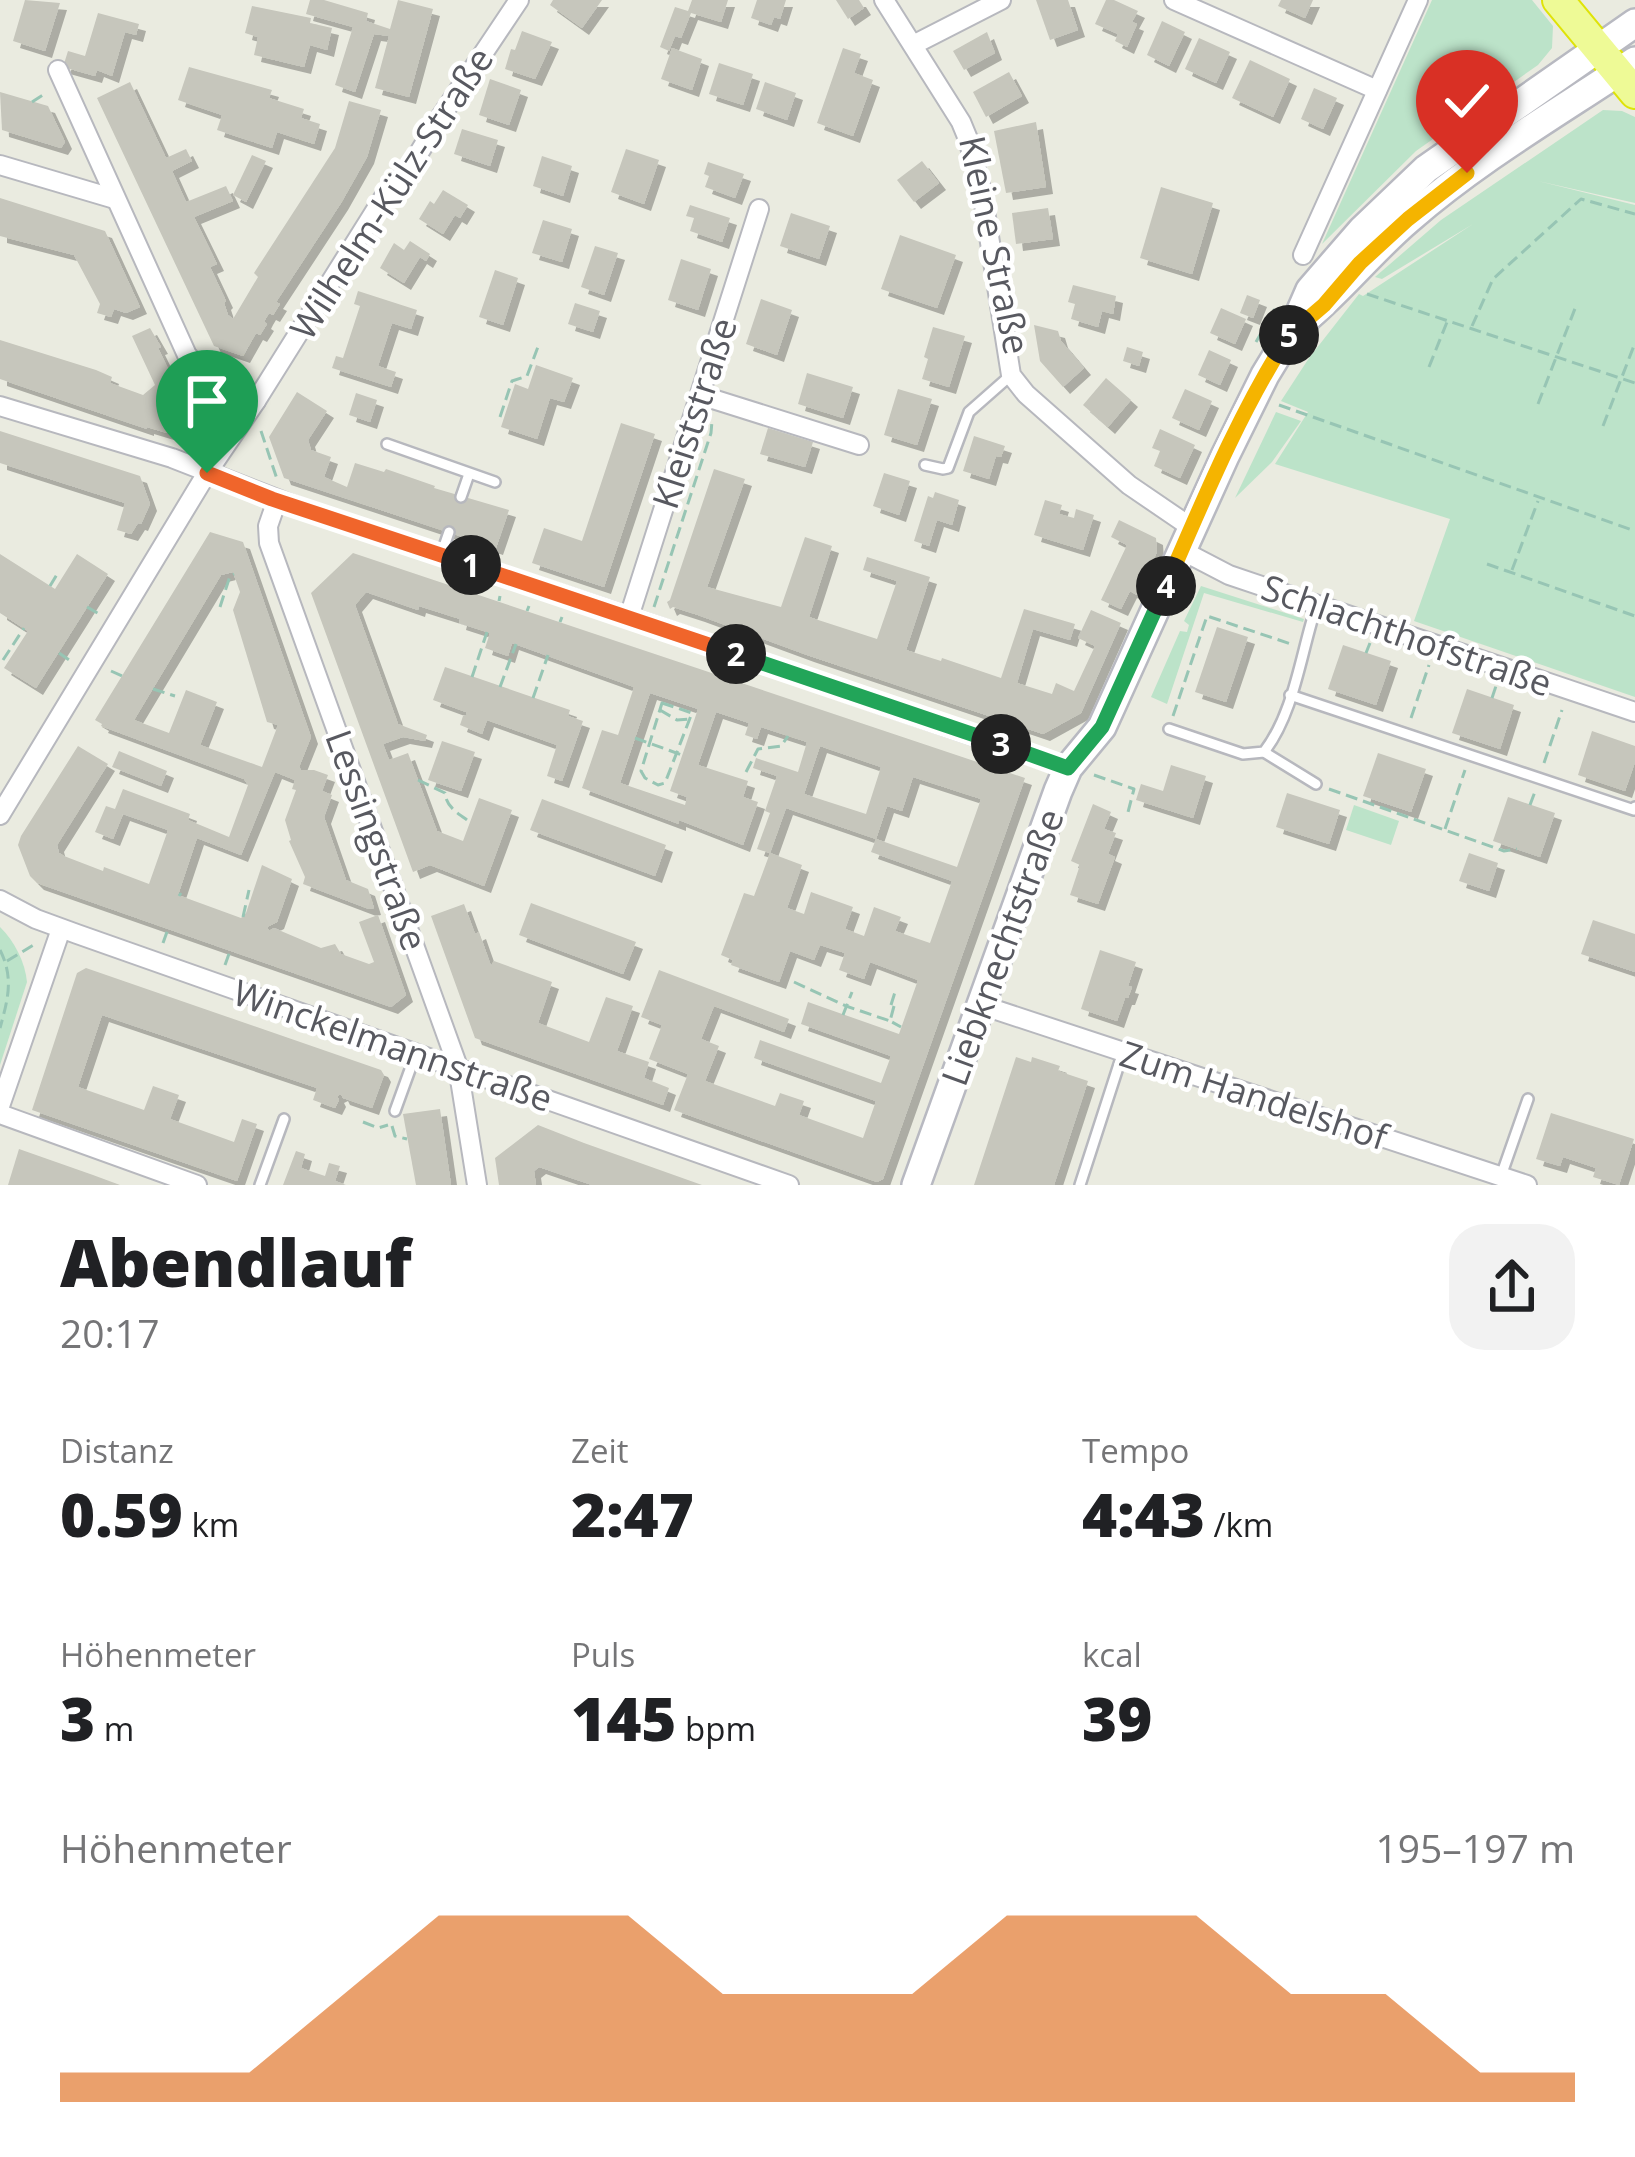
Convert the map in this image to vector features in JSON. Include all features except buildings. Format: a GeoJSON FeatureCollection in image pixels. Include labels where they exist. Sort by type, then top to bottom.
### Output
{"type":"FeatureCollection","features":[{"type":"Feature","properties":{"kind":"highway"},"geometry":{"type":"LineString","coordinates":[[1558,0],[1621,69]]}},
{"type":"Feature","properties":{"kind":"main road","name":"Liebknechtstraße"},"geometry":{"type":"LineString","coordinates":[[916,1185],[981,1005],[1081,771],[1265,375],[1310,290],[1352,240],[1443,156],[1621,69],[1635,23]]}},
{"type":"Feature","properties":{"kind":"street","name":"Wilhelm-Külz-Straße"},"geometry":{"type":"LineString","coordinates":[[0,815],[207,473],[387,192],[408,171],[519,0]]}},
{"type":"Feature","properties":{"kind":"street","name":"Kleine Straße"},"geometry":{"type":"LineString","coordinates":[[884,0],[961,122],[974,157],[1011,375],[1026,394],[1175,519],[1187,539]]}},
{"type":"Feature","properties":{"kind":"street"},"geometry":{"type":"LineString","coordinates":[[913,45],[1001,0]]}},
{"type":"Feature","properties":{"kind":"street"},"geometry":{"type":"LineString","coordinates":[[1174,0],[1377,90]]}},
{"type":"Feature","properties":{"kind":"street"},"geometry":{"type":"LineString","coordinates":[[1303,255],[1418,0]]}},
{"type":"Feature","properties":{"kind":"street"},"geometry":{"type":"LineString","coordinates":[[58,70],[190,360],[254,404]]}},
{"type":"Feature","properties":{"kind":"street"},"geometry":{"type":"LineString","coordinates":[[0,165],[115,200]]}},
{"type":"Feature","properties":{"kind":"street","name":"Kleiststraße"},"geometry":{"type":"LineString","coordinates":[[629,617],[759,209]]}},
{"type":"Feature","properties":{"kind":"street"},"geometry":{"type":"LineString","coordinates":[[700,395],[859,445]]}},
{"type":"Feature","properties":{"kind":"street"},"geometry":{"type":"LineString","coordinates":[[0,406],[158,454],[281,501],[1081,771]]}},
{"type":"Feature","properties":{"kind":"street","name":"Lessingstraße"},"geometry":{"type":"LineString","coordinates":[[281,501],[269,520],[269,543],[458,1067],[476,1185]]}},
{"type":"Feature","properties":{"kind":"street","name":"Schlachthofstraße"},"geometry":{"type":"LineString","coordinates":[[1187,539],[1229,575],[1635,712]]}},
{"type":"Feature","properties":{"kind":"street","name":"Winckelmannstraße"},"geometry":{"type":"LineString","coordinates":[[0,901],[61,928],[789,1185]]}},
{"type":"Feature","properties":{"kind":"street"},"geometry":{"type":"LineString","coordinates":[[61,928],[0,1110],[175,1181],[197,1185]]}},
{"type":"Feature","properties":{"kind":"street","name":"Zum Handelshof"},"geometry":{"type":"LineString","coordinates":[[981,1005],[1527,1185]]}},
{"type":"Feature","properties":{"kind":"lane","name":"Kleine Straße"},"geometry":{"type":"LineString","coordinates":[[925,465],[948,468],[969,412],[1011,375]]}},
{"type":"Feature","properties":{"kind":"lane"},"geometry":{"type":"LineString","coordinates":[[387,444],[495,482]]}},
{"type":"Feature","properties":{"kind":"lane"},"geometry":{"type":"LineString","coordinates":[[461,497],[470,474]]}},
{"type":"Feature","properties":{"kind":"lane"},"geometry":{"type":"LineString","coordinates":[[441,555],[449,532]]}},
{"type":"Feature","properties":{"kind":"lane"},"geometry":{"type":"LineString","coordinates":[[1264,752],[1291,695],[1317,604]]}},
{"type":"Feature","properties":{"kind":"lane"},"geometry":{"type":"LineString","coordinates":[[1291,695],[1635,807]]}},
{"type":"Feature","properties":{"kind":"lane"},"geometry":{"type":"LineString","coordinates":[[1169,729],[1243,754],[1264,752],[1316,784]]}},
{"type":"Feature","properties":{"kind":"lane"},"geometry":{"type":"LineString","coordinates":[[1080,1185],[1123,1052]]}},
{"type":"Feature","properties":{"kind":"lane"},"geometry":{"type":"LineString","coordinates":[[395,1111],[416,1053]]}},
{"type":"Feature","properties":{"kind":"lane"},"geometry":{"type":"LineString","coordinates":[[1501,1176],[1528,1099]]}},
{"type":"Feature","properties":{"kind":"lane"},"geometry":{"type":"LineString","coordinates":[[260,1185],[284,1119]]}},
{"type":"Feature","properties":{"kind":"path"},"geometry":{"type":"LineString","coordinates":[[1471,327],[1493,280],[1581,199],[1635,214]]}},
{"type":"Feature","properties":{"kind":"path"},"geometry":{"type":"LineString","coordinates":[[1364,293],[1635,383]]}},
{"type":"Feature","properties":{"kind":"path"},"geometry":{"type":"LineString","coordinates":[[1538,404],[1576,306]]}},
{"type":"Feature","properties":{"kind":"path"},"geometry":{"type":"LineString","coordinates":[[1429,367],[1448,320]]}},
{"type":"Feature","properties":{"kind":"path"},"geometry":{"type":"LineString","coordinates":[[1604,426],[1635,343]]}},
{"type":"Feature","properties":{"kind":"path"},"geometry":{"type":"LineString","coordinates":[[500,417],[512,381],[527,376],[539,344]]}},
{"type":"Feature","properties":{"kind":"path"},"geometry":{"type":"LineString","coordinates":[[1272,403],[1635,531]]}},
{"type":"Feature","properties":{"kind":"path"},"geometry":{"type":"LineString","coordinates":[[254,404],[281,501]]}},
{"type":"Feature","properties":{"kind":"path"},"geometry":{"type":"LineString","coordinates":[[1511,572],[1540,498]]}},
{"type":"Feature","properties":{"kind":"path"},"geometry":{"type":"LineString","coordinates":[[1487,564],[1635,616]]}},
{"type":"Feature","properties":{"kind":"path"},"geometry":{"type":"LineString","coordinates":[[52,586],[59,571]]}},
{"type":"Feature","properties":{"kind":"path"},"geometry":{"type":"LineString","coordinates":[[220,607],[234,574]]}},
{"type":"Feature","properties":{"kind":"path"},"geometry":{"type":"LineString","coordinates":[[88,607],[101,616]]}},
{"type":"Feature","properties":{"kind":"path"},"geometry":{"type":"LineString","coordinates":[[1169,729],[1207,616],[1303,648]]}},
{"type":"Feature","properties":{"kind":"path"},"geometry":{"type":"LineString","coordinates":[[3,660],[24,630]]}},
{"type":"Feature","properties":{"kind":"path"},"geometry":{"type":"LineString","coordinates":[[472,677],[488,632]]}},
{"type":"Feature","properties":{"kind":"path"},"geometry":{"type":"LineString","coordinates":[[500,687],[516,644]]}},
{"type":"Feature","properties":{"kind":"path"},"geometry":{"type":"LineString","coordinates":[[1406,734],[1436,644]]}},
{"type":"Feature","properties":{"kind":"path"},"geometry":{"type":"LineString","coordinates":[[533,698],[548,655]]}},
{"type":"Feature","properties":{"kind":"path"},"geometry":{"type":"LineString","coordinates":[[153,688],[175,696]]}},
{"type":"Feature","properties":{"kind":"path"},"geometry":{"type":"LineString","coordinates":[[1530,805],[1569,690]]}},
{"type":"Feature","properties":{"kind":"path"},"geometry":{"type":"LineString","coordinates":[[670,702],[692,713],[680,754],[665,783],[658,785],[642,776],[642,767],[660,709],[662,703],[670,702]]}},
{"type":"Feature","properties":{"kind":"path"},"geometry":{"type":"LineString","coordinates":[[660,709],[677,720],[691,719]]}},
{"type":"Feature","properties":{"kind":"path"},"geometry":{"type":"LineString","coordinates":[[746,772],[758,749],[781,746],[788,736]]}},
{"type":"Feature","properties":{"kind":"path"},"geometry":{"type":"LineString","coordinates":[[635,738],[680,754]]}},
{"type":"Feature","properties":{"kind":"path"},"geometry":{"type":"LineString","coordinates":[[1445,831],[1470,755]]}},
{"type":"Feature","properties":{"kind":"path"},"geometry":{"type":"LineString","coordinates":[[1081,771],[1134,788],[1127,816]]}},
{"type":"Feature","properties":{"kind":"path"},"geometry":{"type":"LineString","coordinates":[[418,780],[446,793],[454,811],[470,822]]}},
{"type":"Feature","properties":{"kind":"path"},"geometry":{"type":"LineString","coordinates":[[1316,784],[1504,851],[1517,849]]}},
{"type":"Feature","properties":{"kind":"path"},"geometry":{"type":"LineString","coordinates":[[1379,808],[1388,805]]}},
{"type":"Feature","properties":{"kind":"path"},"geometry":{"type":"LineString","coordinates":[[243,916],[249,890]]}},
{"type":"Feature","properties":{"kind":"path"},"geometry":{"type":"LineString","coordinates":[[6,962],[61,928]]}},
{"type":"Feature","properties":{"kind":"path"},"geometry":{"type":"LineString","coordinates":[[0,1028],[10,989],[1,953]]}},
{"type":"Feature","properties":{"kind":"path"},"geometry":{"type":"LineString","coordinates":[[794,982],[901,1027]]}},
{"type":"Feature","properties":{"kind":"path"},"geometry":{"type":"LineString","coordinates":[[843,1015],[852,992]]}},
{"type":"Feature","properties":{"kind":"path"},"geometry":{"type":"LineString","coordinates":[[890,1021],[895,992]]}},
{"type":"Feature","properties":{"kind":"path"},"geometry":{"type":"LineString","coordinates":[[363,1122],[383,1128],[393,1119],[395,1136],[407,1139]]}},
{"type":"Feature","properties":{"kind":"green space"},"geometry":{"type":"Polygon","coordinates":[[[1432,0],[1532,0],[1553,26],[1552,48],[1538,65],[1416,151],[1322,244],[1432,0]]]}},
{"type":"Feature","properties":{"kind":"green space"},"geometry":{"type":"Polygon","coordinates":[[[1603,110],[1635,117],[1635,203],[1538,181],[1635,205],[1635,697],[1414,621],[1450,519],[1275,464],[1308,412],[1281,401],[1359,294],[1363,296],[1473,224],[1382,279],[1375,277],[1441,220],[1603,110]]]}},
{"type":"Feature","properties":{"kind":"green space"},"geometry":{"type":"Polygon","coordinates":[[[1276,412],[1301,421],[1272,462],[1235,498],[1276,412]]]}},
{"type":"Feature","properties":{"kind":"green space"},"geometry":{"type":"Polygon","coordinates":[[[1201,586],[1304,619],[1204,593],[1167,704],[1151,697],[1180,631],[1187,632],[1189,625],[1184,621],[1201,586]]]}},
{"type":"Feature","properties":{"kind":"green space"},"geometry":{"type":"Polygon","coordinates":[[[1354,805],[1399,821],[1391,845],[1346,830],[1354,805]]]}},
{"type":"Feature","properties":{"kind":"green space"},"geometry":{"type":"Polygon","coordinates":[[[0,927],[18,953],[27,982],[0,1065],[0,927]]]}},
{"type":"Feature","properties":{"kind":"route"},"geometry":{"type":"LineString","coordinates":[[207,473],[1068,768],[1102,727],[1240,426],[1293,329],[1324,305],[1408,219],[1467,173]]}}]}
